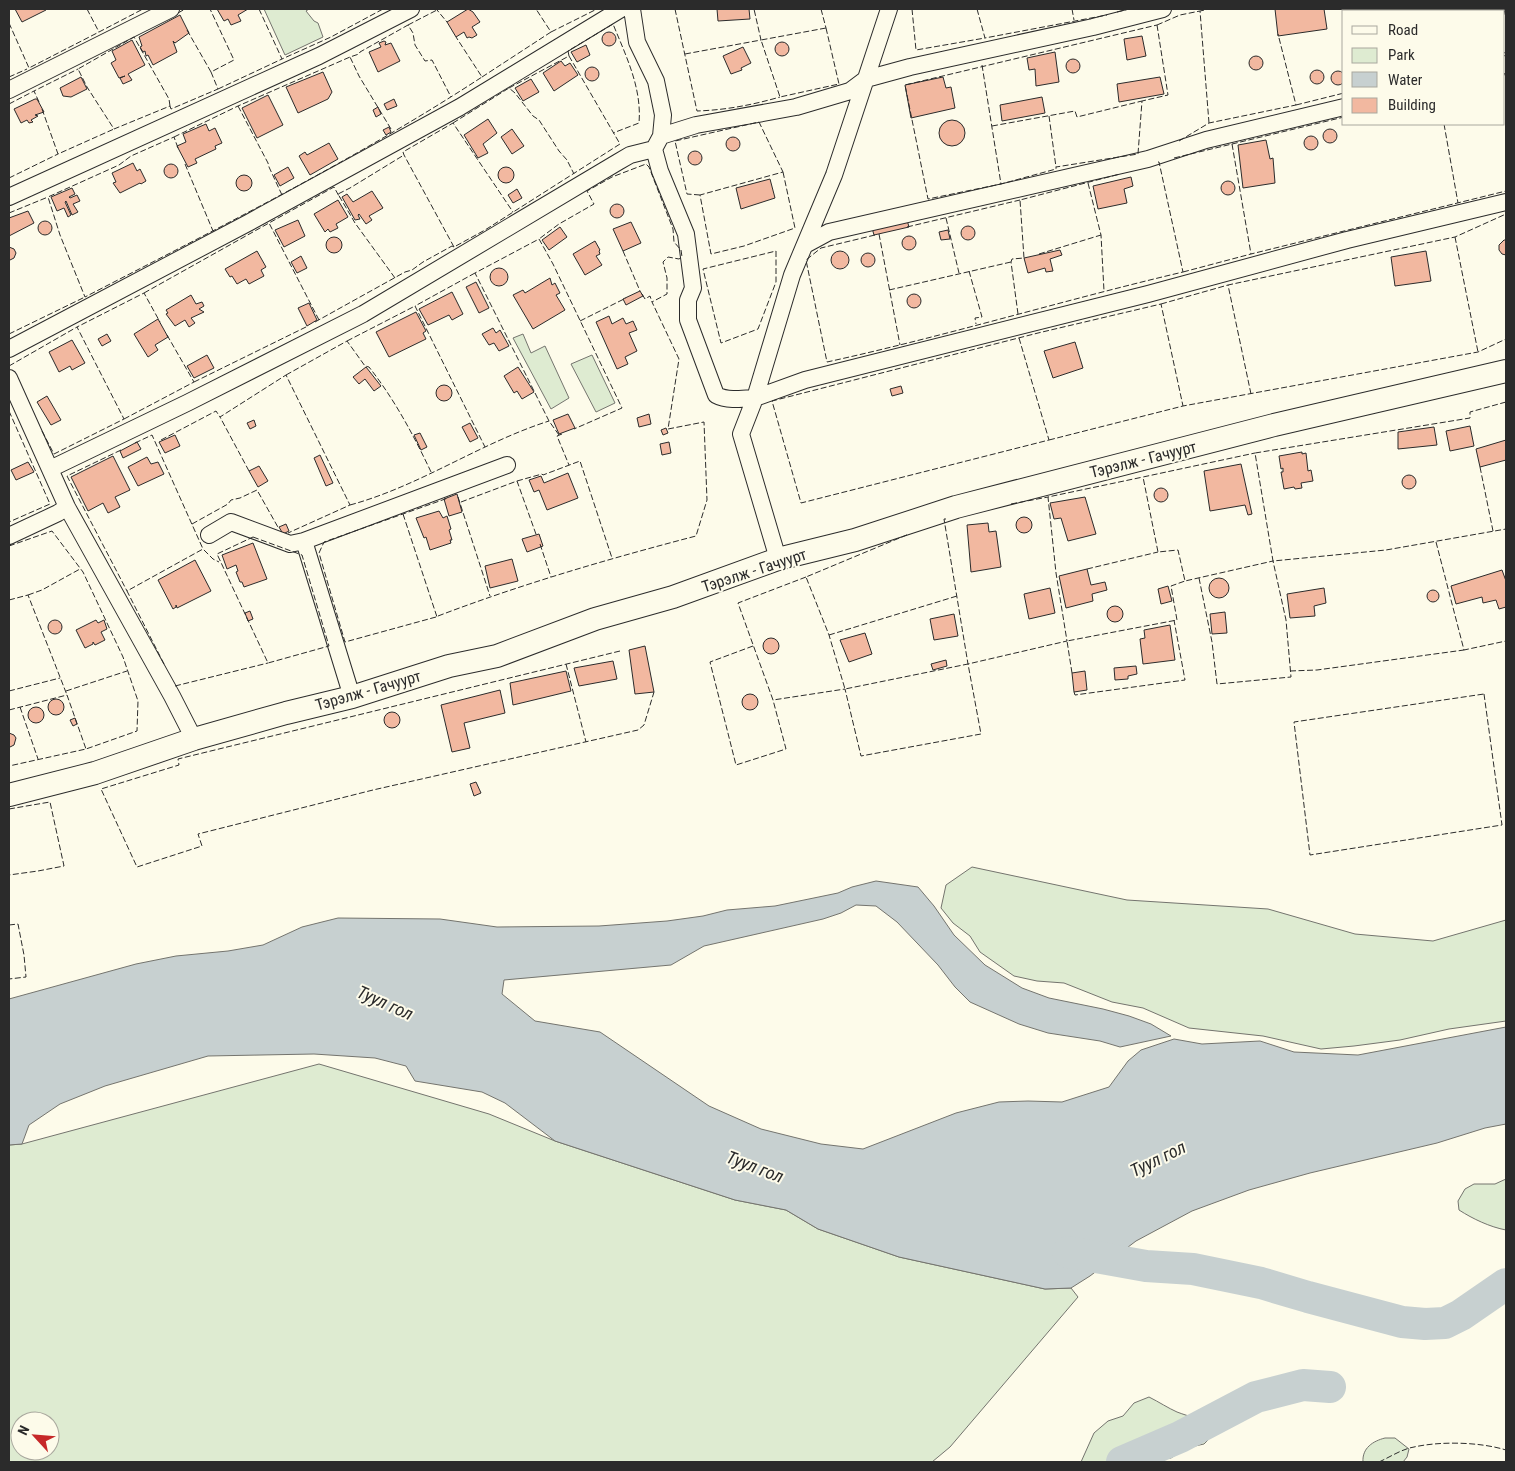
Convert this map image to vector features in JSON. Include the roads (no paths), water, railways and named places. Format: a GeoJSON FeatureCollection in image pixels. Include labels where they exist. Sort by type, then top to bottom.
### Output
{"type":"FeatureCollection","features":[{"type":"Feature","properties":{"kind":"main road","name":"Тэрэлж - Гачуурт"},"geometry":{"type":"LineString","coordinates":[[9,795],[95,774],[194,739],[352,697],[450,666],[497,656],[595,619],[673,597],[778,559],[855,540],[956,507],[1274,425],[1506,371]]}},
{"type":"Feature","properties":{"kind":"street"},"geometry":{"type":"LineString","coordinates":[[9,90],[171,9]]}},
{"type":"Feature","properties":{"kind":"street"},"geometry":{"type":"LineString","coordinates":[[9,197],[319,56],[411,9]]}},
{"type":"Feature","properties":{"kind":"street"},"geometry":{"type":"LineString","coordinates":[[9,349],[248,223],[460,107],[621,9]]}},
{"type":"Feature","properties":{"kind":"street"},"geometry":{"type":"LineString","coordinates":[[632,9],[637,42],[656,82],[664,116],[658,143],[660,171],[686,234],[693,288],[688,300],[688,320],[704,367],[716,394],[723,398],[755,398],[805,380],[1148,294],[1347,240],[1506,202]]}},
{"type":"Feature","properties":{"kind":"street"},"geometry":{"type":"LineString","coordinates":[[778,559],[741,434],[755,398],[792,275],[834,174],[889,9]]}},
{"type":"Feature","properties":{"kind":"street"},"geometry":{"type":"LineString","coordinates":[[50,469],[187,403],[363,314],[630,155],[696,125],[796,107],[850,91],[866,78],[1163,9]]}},
{"type":"Feature","properties":{"kind":"street"},"geometry":{"type":"LineString","coordinates":[[805,244],[829,232],[1148,159],[1206,140],[1342,107]]}},
{"type":"Feature","properties":{"kind":"street"},"geometry":{"type":"LineString","coordinates":[[9,378],[67,507],[194,739]]}},
{"type":"Feature","properties":{"kind":"street"},"geometry":{"type":"LineString","coordinates":[[209,535],[231,522],[290,544],[304,541],[507,464]]}},
{"type":"Feature","properties":{"kind":"street"},"geometry":{"type":"LineString","coordinates":[[9,536],[67,507]]}},
{"type":"Feature","properties":{"kind":"street"},"geometry":{"type":"LineString","coordinates":[[304,541],[352,697]]}},
{"type":"Feature","properties":{"kind":"water","name":"Туул гол"},"geometry":{"type":"Polygon","coordinates":[[[876,881],[918,887],[954,935],[985,965],[1022,988],[1049,998],[1129,1016],[1151,1024],[1171,1036],[1120,1047],[1100,1041],[1048,1033],[1019,1024],[970,1002],[897,922],[876,906],[856,905],[841,913],[823,919],[704,946],[671,965],[504,980],[502,994],[535,1021],[600,1032],[709,1106],[761,1129],[821,1144],[863,1149],[956,1113],[999,1102],[1062,1102],[1109,1087],[1128,1061],[1141,1050],[1174,1039],[1202,1044],[1260,1041],[1294,1052],[1358,1055],[1506,1027],[1506,1124],[1249,1190],[1192,1211],[1136,1241],[1071,1288],[1045,1289],[899,1257],[818,1229],[786,1210],[735,1200],[555,1141],[505,1103],[482,1092],[415,1081],[406,1066],[375,1058],[314,1054],[208,1056],[105,1086],[60,1104],[29,1125],[22,1144],[9,1145],[9,999],[136,964],[176,956],[228,951],[263,945],[302,927],[338,918],[440,919],[497,927],[599,926],[667,921],[703,916],[727,910],[775,906],[838,893],[852,887],[876,881]]]}},
{"type":"Feature","properties":{"kind":"waterway"},"geometry":{"type":"LineString","coordinates":[[1068,1252],[1146,1266],[1193,1269],[1261,1283],[1402,1322],[1425,1324],[1445,1323],[1461,1315],[1506,1284]]}},
{"type":"Feature","properties":{"kind":"waterway"},"geometry":{"type":"LineString","coordinates":[[1122,1462],[1180,1437],[1256,1397],[1303,1385],[1330,1387]]}}]}
